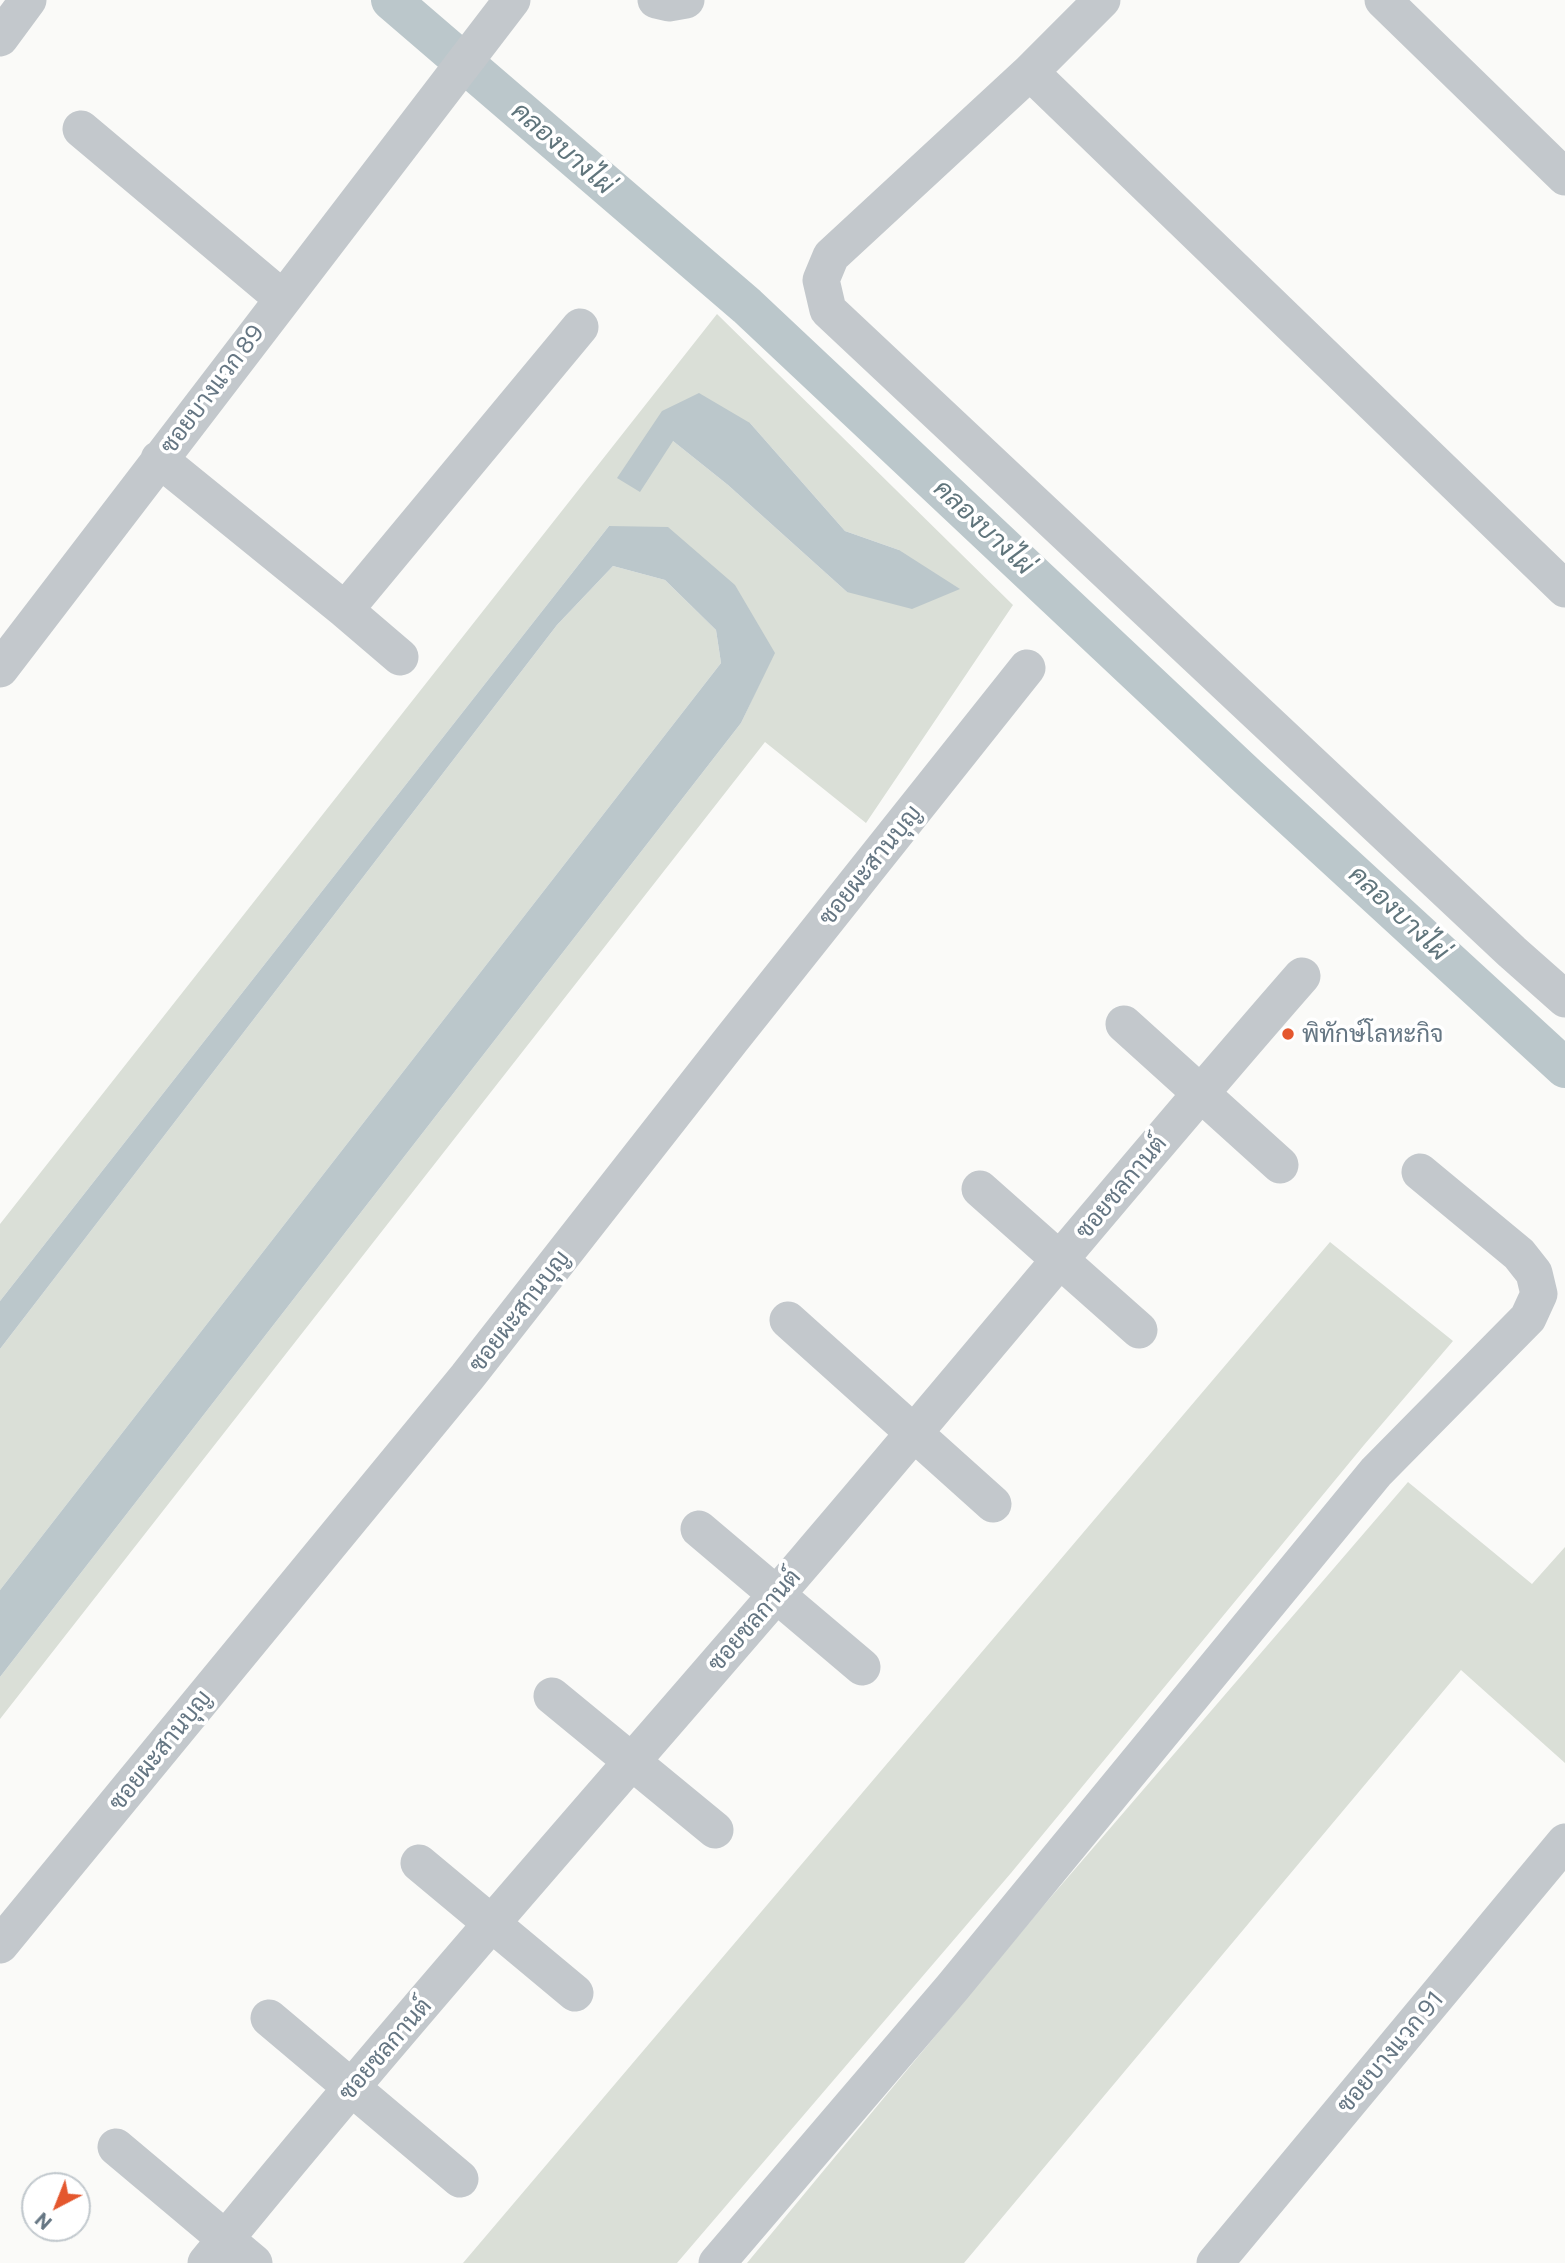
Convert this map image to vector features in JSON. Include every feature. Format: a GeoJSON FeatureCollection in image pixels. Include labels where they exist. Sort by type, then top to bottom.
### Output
{"type":"FeatureCollection","features":[{"type":"Feature","properties":{"kind":"street"},"geometry":{"type":"LineString","coordinates":[[0,38],[28,0]]}},
{"type":"Feature","properties":{"kind":"street","name":"ซอยบางแวก 89"},"geometry":{"type":"LineString","coordinates":[[0,668],[512,0]]}},
{"type":"Feature","properties":{"kind":"street"},"geometry":{"type":"LineString","coordinates":[[656,0],[669,4],[686,0]]}},
{"type":"Feature","properties":{"kind":"street"},"geometry":{"type":"LineString","coordinates":[[1102,0],[1030,72],[831,256],[821,280],[828,310],[1461,905],[1565,999]]}},
{"type":"Feature","properties":{"kind":"street"},"geometry":{"type":"LineString","coordinates":[[1384,0],[1565,177]]}},
{"type":"Feature","properties":{"kind":"street"},"geometry":{"type":"LineString","coordinates":[[1030,72],[1565,589]]}},
{"type":"Feature","properties":{"kind":"street"},"geometry":{"type":"LineString","coordinates":[[81,129],[282,299]]}},
{"type":"Feature","properties":{"kind":"street"},"geometry":{"type":"LineString","coordinates":[[345,610],[580,327]]}},
{"type":"Feature","properties":{"kind":"street"},"geometry":{"type":"LineString","coordinates":[[159,459],[400,657]]}},
{"type":"Feature","properties":{"kind":"street","name":"ซอยผะสานบุญ"},"geometry":{"type":"LineString","coordinates":[[0,1945],[467,1377],[1027,668]]}},
{"type":"Feature","properties":{"kind":"street","name":"ซอยชลกานต์"},"geometry":{"type":"LineString","coordinates":[[216,2251],[351,2088],[915,1433],[1201,1092],[1302,976]]}},
{"type":"Feature","properties":{"kind":"street"},"geometry":{"type":"LineString","coordinates":[[1124,1024],[1280,1165]]}},
{"type":"Feature","properties":{"kind":"street"},"geometry":{"type":"LineString","coordinates":[[717,2263],[961,1977],[1376,1472],[1528,1318],[1539,1294],[1534,1273],[1519,1254],[1420,1172]]}},
{"type":"Feature","properties":{"kind":"street"},"geometry":{"type":"LineString","coordinates":[[980,1189],[1139,1330]]}},
{"type":"Feature","properties":{"kind":"street"},"geometry":{"type":"LineString","coordinates":[[788,1320],[993,1504]]}},
{"type":"Feature","properties":{"kind":"street"},"geometry":{"type":"LineString","coordinates":[[699,1529],[862,1667]]}},
{"type":"Feature","properties":{"kind":"street"},"geometry":{"type":"LineString","coordinates":[[552,1696],[715,1830]]}},
{"type":"Feature","properties":{"kind":"street","name":"ซอยบางแวก 91"},"geometry":{"type":"LineString","coordinates":[[1216,2263],[1565,1842]]}},
{"type":"Feature","properties":{"kind":"street"},"geometry":{"type":"LineString","coordinates":[[419,1863],[575,1993]]}},
{"type":"Feature","properties":{"kind":"street"},"geometry":{"type":"LineString","coordinates":[[269,2018],[460,2179]]}},
{"type":"Feature","properties":{"kind":"street"},"geometry":{"type":"LineString","coordinates":[[116,2147],[216,2251],[254,2263]]}},
{"type":"Feature","properties":{"kind":"shaded area"},"geometry":{"type":"Polygon","coordinates":[[[717,314],[1013,605],[866,823],[765,742],[0,1719],[0,1677],[741,723],[774,653],[609,526],[0,1301],[0,1224],[717,314]],[[750,423],[673,441],[728,485],[847,592],[899,550],[845,531],[750,423]]]}},
{"type":"Feature","properties":{"kind":"shaded area"},"geometry":{"type":"Polygon","coordinates":[[[699,393],[750,423],[845,531],[899,550],[960,589],[912,609],[847,592],[728,485],[673,441],[640,492],[617,478],[662,411],[699,393]]]}},
{"type":"Feature","properties":{"kind":"shaded area"},"geometry":{"type":"Polygon","coordinates":[[[609,526],[668,527],[735,585],[775,653],[741,723],[0,1677],[0,1590],[721,663],[716,630],[665,580],[613,566],[557,625],[0,1349],[0,1301],[609,526]]]}},
{"type":"Feature","properties":{"kind":"shaded area"},"geometry":{"type":"Polygon","coordinates":[[[613,566],[665,580],[716,630],[721,663],[0,1590],[0,1349],[557,625],[613,566]]]}},
{"type":"Feature","properties":{"kind":"shaded area"},"geometry":{"type":"Polygon","coordinates":[[[1330,1242],[1453,1341],[1011,1873],[677,2263],[463,2263],[1330,1242]]]}},
{"type":"Feature","properties":{"kind":"shaded area"},"geometry":{"type":"Polygon","coordinates":[[[1408,1482],[1532,1584],[1565,1547],[1565,1763],[1461,1670],[964,2263],[747,2263],[1038,1912],[1408,1482]]]}},
{"type":"Feature","properties":{"kind":"waterway","name":"คลองบางไผ่"},"geometry":{"type":"LineString","coordinates":[[391,0],[747,306],[1247,776],[1565,1068]]}},
{"type":"Feature","properties":{"kind":"place","name":"พิทักษ์โลหะกิจ"},"geometry":{"type":"Point","coordinates":[1288,1034]}}]}
